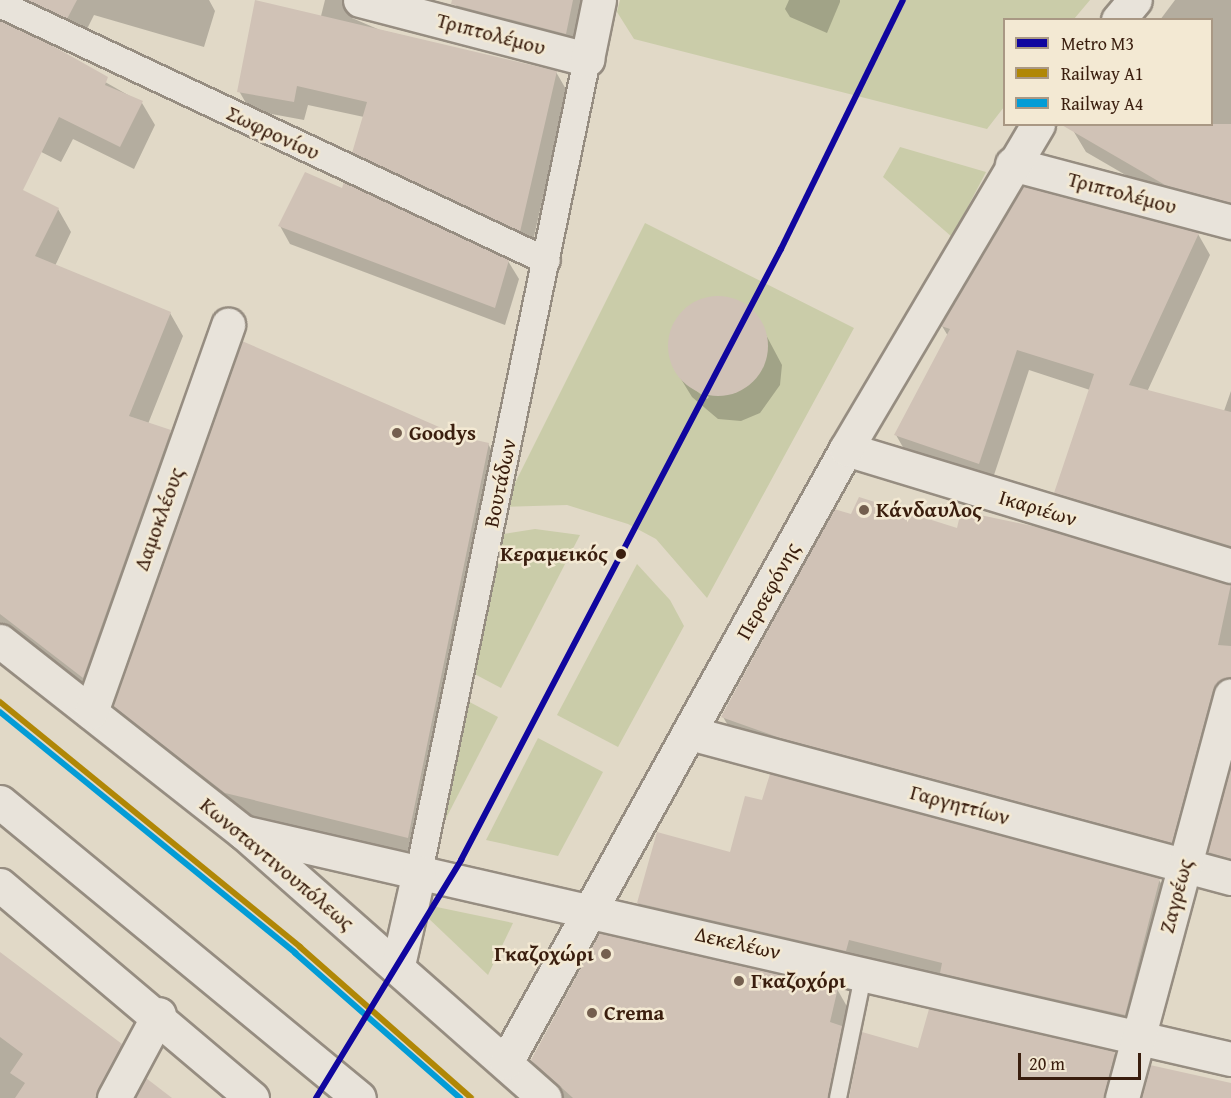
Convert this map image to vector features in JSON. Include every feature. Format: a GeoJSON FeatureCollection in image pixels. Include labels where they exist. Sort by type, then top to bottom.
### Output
{"type":"FeatureCollection","features":[{"type":"Feature","properties":{"kind":"street","name":"Τριπτολέμου"},"geometry":{"type":"LineString","coordinates":[[360,0],[587,59]]}},
{"type":"Feature","properties":{"kind":"street","name":"Βουτάδων"},"geometry":{"type":"LineString","coordinates":[[398,965],[547,261],[599,0]]}},
{"type":"Feature","properties":{"kind":"street"},"geometry":{"type":"LineString","coordinates":[[1120,18],[1135,0]]}},
{"type":"Feature","properties":{"kind":"street","name":"Σωφρονίου"},"geometry":{"type":"LineString","coordinates":[[0,4],[547,261]]}},
{"type":"Feature","properties":{"kind":"street","name":"Περσεφόνης"},"geometry":{"type":"LineString","coordinates":[[506,1062],[690,734],[846,449],[1012,164],[1037,126]]}},
{"type":"Feature","properties":{"kind":"street","name":"Τριπτολέμου"},"geometry":{"type":"LineString","coordinates":[[1012,164],[1231,222]]}},
{"type":"Feature","properties":{"kind":"street","name":"Δαμοκλέους"},"geometry":{"type":"LineString","coordinates":[[91,712],[228,325]]}},
{"type":"Feature","properties":{"kind":"street","name":"Ικαριέων"},"geometry":{"type":"LineString","coordinates":[[846,449],[1231,566]]}},
{"type":"Feature","properties":{"kind":"street","name":"Κωνσταντινουπόλεως"},"geometry":{"type":"LineString","coordinates":[[0,640],[243,832],[398,965],[545,1098]]}},
{"type":"Feature","properties":{"kind":"street","name":"Ζαγρέως"},"geometry":{"type":"LineString","coordinates":[[1122,1098],[1231,695]]}},
{"type":"Feature","properties":{"kind":"street","name":"Γαργηττίων"},"geometry":{"type":"LineString","coordinates":[[690,734],[1231,878]]}},
{"type":"Feature","properties":{"kind":"street"},"geometry":{"type":"LineString","coordinates":[[0,802],[359,1098]]}},
{"type":"Feature","properties":{"kind":"street","name":"Δεκελέων"},"geometry":{"type":"LineString","coordinates":[[243,832],[864,971],[1231,1059]]}},
{"type":"Feature","properties":{"kind":"street"},"geometry":{"type":"LineString","coordinates":[[0,885],[159,1014],[233,1091]]}},
{"type":"Feature","properties":{"kind":"street"},"geometry":{"type":"LineString","coordinates":[[114,1098],[159,1014]]}},
{"type":"Feature","properties":{"kind":"lane"},"geometry":{"type":"LineString","coordinates":[[838,1098],[864,971]]}},
{"type":"Feature","properties":{"kind":"green space"},"geometry":{"type":"Polygon","coordinates":[[[620,0],[1090,0],[1075,18],[1003,18],[1003,108],[987,129],[634,39],[617,12],[620,0]]]}},
{"type":"Feature","properties":{"kind":"green space"},"geometry":{"type":"Polygon","coordinates":[[[900,147],[986,172],[952,237],[883,177],[900,147]]]}},
{"type":"Feature","properties":{"kind":"green space"},"geometry":{"type":"Polygon","coordinates":[[[645,223],[854,328],[707,598],[656,539],[628,524],[567,505],[503,507],[645,223]]]}},
{"type":"Feature","properties":{"kind":"green space"},"geometry":{"type":"Polygon","coordinates":[[[535,529],[580,535],[501,688],[467,670],[497,535],[535,529]]]}},
{"type":"Feature","properties":{"kind":"green space"},"geometry":{"type":"Polygon","coordinates":[[[637,564],[670,600],[684,626],[618,747],[557,715],[637,564]]]}},
{"type":"Feature","properties":{"kind":"green space"},"geometry":{"type":"Polygon","coordinates":[[[460,697],[498,717],[440,830],[460,697]]]}},
{"type":"Feature","properties":{"kind":"green space"},"geometry":{"type":"Polygon","coordinates":[[[538,738],[603,772],[558,856],[486,840],[538,738]]]}},
{"type":"Feature","properties":{"kind":"green space"},"geometry":{"type":"Polygon","coordinates":[[[427,905],[513,923],[488,975],[426,916],[427,905]]]}},
{"type":"Feature","properties":{"kind":"building"},"geometry":{"type":"Polygon","coordinates":[[[27,0],[77,0],[67,19],[27,0]]]}},
{"type":"Feature","properties":{"kind":"building"},"geometry":{"type":"Polygon","coordinates":[[[255,0],[557,71],[520,232],[352,153],[367,102],[297,86],[294,102],[237,92],[255,0]]]}},
{"type":"Feature","properties":{"kind":"building"},"geometry":{"type":"Polygon","coordinates":[[[452,0],[573,0],[566,34],[451,4],[452,0]]]}},
{"type":"Feature","properties":{"kind":"building"},"geometry":{"type":"Polygon","coordinates":[[[0,21],[53,46],[108,77],[105,85],[143,101],[120,147],[59,117],[23,190],[59,208],[35,256],[171,312],[129,416],[171,430],[83,678],[0,614],[0,21]]]}},
{"type":"Feature","properties":{"kind":"building"},"geometry":{"type":"Polygon","coordinates":[[[1231,124],[1231,203],[1165,185],[1063,126],[1231,124]]]}},
{"type":"Feature","properties":{"kind":"building"},"geometry":{"type":"Polygon","coordinates":[[[305,172],[342,188],[344,182],[509,260],[495,308],[278,226],[305,172]]]}},
{"type":"Feature","properties":{"kind":"building"},"geometry":{"type":"Polygon","coordinates":[[[1023,186],[1199,233],[1129,385],[1231,412],[1231,546],[1054,493],[1094,374],[1017,350],[979,464],[894,435],[950,329],[941,326],[1023,186]]]}},
{"type":"Feature","properties":{"kind":"building"},"geometry":{"type":"Polygon","coordinates":[[[718,296],[746,304],[760,318],[768,346],[760,374],[746,388],[718,396],[690,388],[676,374],[668,346],[676,318],[690,304],[718,296]]]}},
{"type":"Feature","properties":{"kind":"building"},"geometry":{"type":"Polygon","coordinates":[[[242,341],[462,437],[489,443],[408,838],[225,793],[113,706],[242,341]]]}},
{"type":"Feature","properties":{"kind":"building"},"geometry":{"type":"Polygon","coordinates":[[[859,497],[957,528],[961,511],[1042,528],[1231,584],[1218,645],[1231,646],[1231,677],[1213,690],[1172,843],[780,738],[721,717],[834,509],[851,514],[859,497]]]}},
{"type":"Feature","properties":{"kind":"building"},"geometry":{"type":"Polygon","coordinates":[[[1231,767],[1231,859],[1208,852],[1231,767]]]}},
{"type":"Feature","properties":{"kind":"building"},"geometry":{"type":"Polygon","coordinates":[[[770,774],[1160,878],[1125,1015],[940,973],[942,963],[849,940],[846,951],[637,903],[657,832],[730,852],[745,796],[762,800],[770,774]]]}},
{"type":"Feature","properties":{"kind":"building"},"geometry":{"type":"Polygon","coordinates":[[[600,933],[838,988],[830,1022],[842,1026],[828,1098],[573,1098],[531,1060],[600,933]]]}},
{"type":"Feature","properties":{"kind":"building"},"geometry":{"type":"Polygon","coordinates":[[[0,952],[122,1044],[95,1098],[15,1098],[25,1083],[10,1073],[23,1054],[0,1037],[0,952]]]}},
{"type":"Feature","properties":{"kind":"building"},"geometry":{"type":"Polygon","coordinates":[[[929,1009],[1115,1052],[1104,1098],[849,1098],[862,1032],[918,1048],[929,1009]]]}},
{"type":"Feature","properties":{"kind":"building"},"geometry":{"type":"Polygon","coordinates":[[[1150,1065],[1231,1083],[1231,1098],[1141,1098],[1150,1065]]]}},
{"type":"Feature","properties":{"kind":"building"},"geometry":{"type":"Polygon","coordinates":[[[146,1078],[172,1098],[135,1098],[146,1078]]]}},
{"type":"Feature","properties":{"kind":"metro line","name":"Μ3"},"geometry":{"type":"LineString","coordinates":[[316,1098],[461,860],[781,249],[903,0]]}},
{"type":"Feature","properties":{"kind":"rail line","name":"A1"},"geometry":{"type":"LineString","coordinates":[[0,702],[300,947],[471,1098]]}},
{"type":"Feature","properties":{"kind":"rail line","name":"A4"},"geometry":{"type":"LineString","coordinates":[[0,712],[295,953],[460,1098]]}},
{"type":"Feature","properties":{"kind":"place","name":"Goodys"},"geometry":{"type":"Point","coordinates":[397,433]}},
{"type":"Feature","properties":{"kind":"place","name":"Κάνδαυλος"},"geometry":{"type":"Point","coordinates":[864,510]}},
{"type":"Feature","properties":{"kind":"place","name":"Κεραμεικός"},"geometry":{"type":"Point","coordinates":[621,554]}},
{"type":"Feature","properties":{"kind":"place","name":"Γκαζοχώρι"},"geometry":{"type":"Point","coordinates":[606,954]}},
{"type":"Feature","properties":{"kind":"place","name":"Γκαζοχόρι"},"geometry":{"type":"Point","coordinates":[739,981]}},
{"type":"Feature","properties":{"kind":"place","name":"Crema"},"geometry":{"type":"Point","coordinates":[592,1013]}}]}
